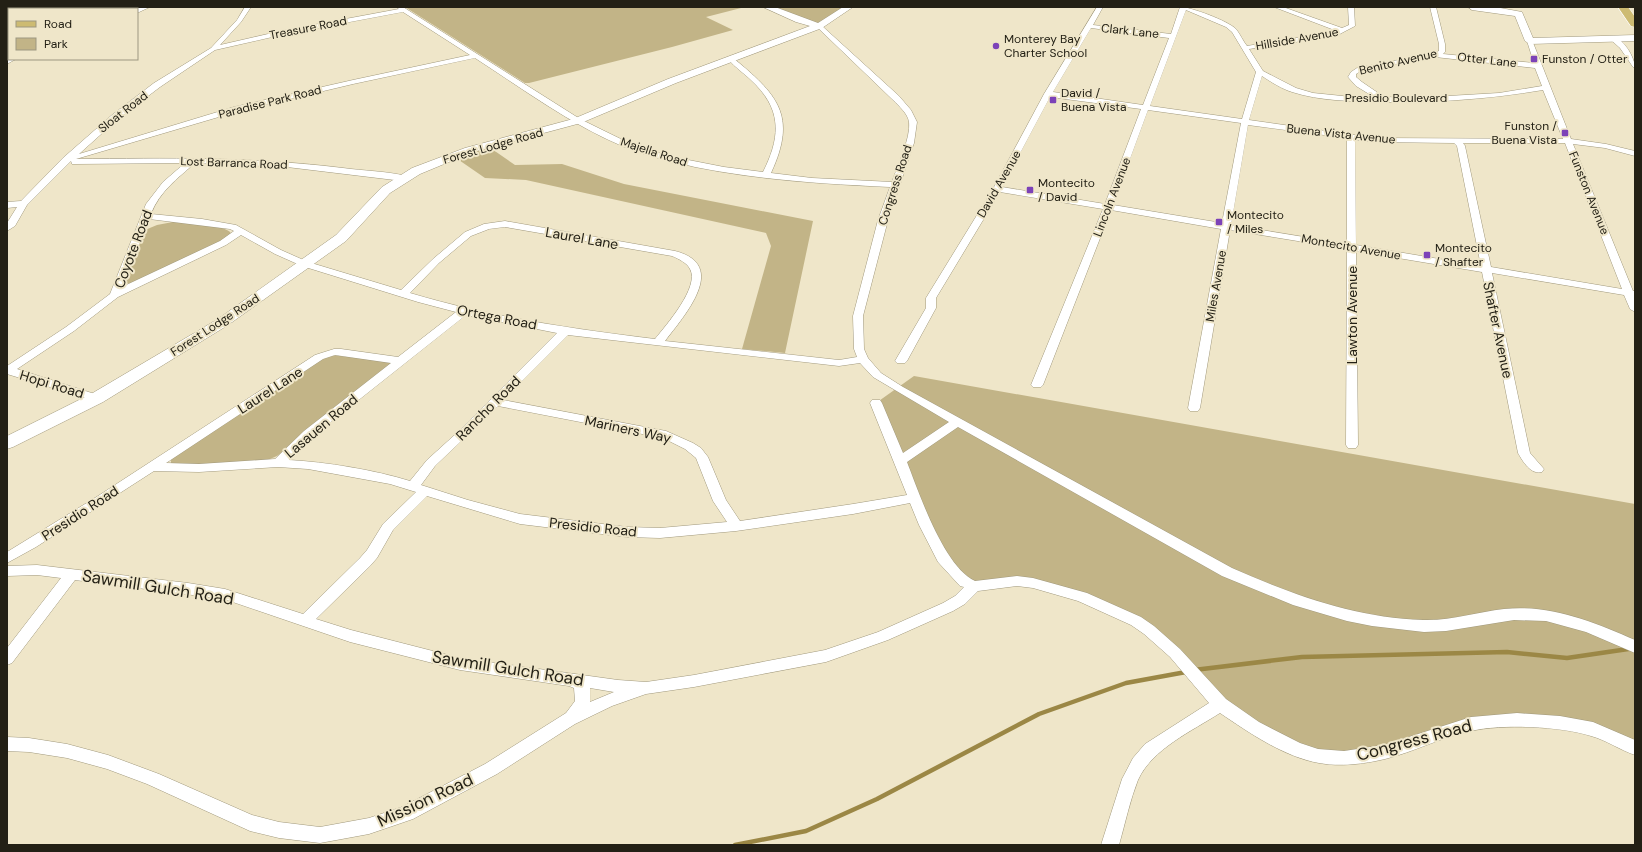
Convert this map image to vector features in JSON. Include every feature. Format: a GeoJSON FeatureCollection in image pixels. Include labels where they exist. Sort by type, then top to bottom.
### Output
{"type":"FeatureCollection","features":[{"type":"Feature","properties":{"kind":"main road"},"geometry":{"type":"LineString","coordinates":[[1624,7],[1634,22]]}},
{"type":"Feature","properties":{"kind":"street","name":"Sloat Road"},"geometry":{"type":"LineString","coordinates":[[7,228],[12,224],[23,204],[65,161],[115,117],[157,85],[213,49],[239,21],[248,7]]}},
{"type":"Feature","properties":{"kind":"street"},"geometry":{"type":"LineString","coordinates":[[767,7],[799,20],[819,26]]}},
{"type":"Feature","properties":{"kind":"street","name":"Forest Lodge Road"},"geometry":{"type":"LineString","coordinates":[[7,443],[97,398],[197,338],[306,264],[341,238],[386,190],[403,178],[470,150],[578,121],[672,80],[819,26],[850,7]]}},
{"type":"Feature","properties":{"kind":"street","name":"David Avenue"},"geometry":{"type":"LineString","coordinates":[[901,361],[931,308],[931,298],[997,189],[1048,94],[1100,7]]}},
{"type":"Feature","properties":{"kind":"street","name":"Lincoln Avenue"},"geometry":{"type":"LineString","coordinates":[[1037,385],[1108,207],[1183,7]]}},
{"type":"Feature","properties":{"kind":"street","name":"Presidio Boulevard"},"geometry":{"type":"LineString","coordinates":[[1183,7],[1228,26],[1234,31],[1260,72],[1273,80],[1303,93],[1334,98],[1384,101],[1492,95],[1546,87]]}},
{"type":"Feature","properties":{"kind":"street"},"geometry":{"type":"LineString","coordinates":[[1277,7],[1343,31]]}},
{"type":"Feature","properties":{"kind":"street","name":"Hillside Avenue"},"geometry":{"type":"LineString","coordinates":[[1245,48],[1336,34],[1352,26],[1351,7]]}},
{"type":"Feature","properties":{"kind":"street","name":"Benito Avenue"},"geometry":{"type":"LineString","coordinates":[[1384,101],[1359,84],[1352,77],[1352,72],[1359,69],[1436,55],[1442,52],[1442,44],[1433,7]]}},
{"type":"Feature","properties":{"kind":"street","name":"Funston Avenue"},"geometry":{"type":"LineString","coordinates":[[1472,7],[1515,12],[1520,14],[1546,87],[1632,294],[1635,309]]}},
{"type":"Feature","properties":{"kind":"street","name":"Treasure Road"},"geometry":{"type":"LineString","coordinates":[[213,49],[280,33],[402,9]]}},
{"type":"Feature","properties":{"kind":"street","name":"Majella Road"},"geometry":{"type":"LineString","coordinates":[[402,9],[578,121],[626,145],[700,167],[812,181],[896,185]]}},
{"type":"Feature","properties":{"kind":"street"},"geometry":{"type":"LineString","coordinates":[[1618,38],[1632,36],[1633,29],[1629,22],[1634,22]]}},
{"type":"Feature","properties":{"kind":"street","name":"Congress Road"},"geometry":{"type":"LineString","coordinates":[[819,26],[896,98],[904,106],[912,118],[912,133],[896,185],[883,220],[858,316],[859,349],[863,359],[877,375],[1227,572],[1294,600],[1378,622],[1402,625],[1440,626],[1513,614],[1545,616],[1571,621],[1592,628],[1635,647]]}},
{"type":"Feature","properties":{"kind":"street","name":"Clark Lane"},"geometry":{"type":"LineString","coordinates":[[1089,26],[1172,36]]}},
{"type":"Feature","properties":{"kind":"street"},"geometry":{"type":"LineString","coordinates":[[1618,38],[1635,42]]}},
{"type":"Feature","properties":{"kind":"street"},"geometry":{"type":"LineString","coordinates":[[1618,38],[1635,66]]}},
{"type":"Feature","properties":{"kind":"street"},"geometry":{"type":"LineString","coordinates":[[1530,41],[1635,38]]}},
{"type":"Feature","properties":{"kind":"street","name":"Otter Lane"},"geometry":{"type":"LineString","coordinates":[[1436,55],[1538,66]]}},
{"type":"Feature","properties":{"kind":"street","name":"Paradise Park Road"},"geometry":{"type":"LineString","coordinates":[[65,161],[237,109],[359,80],[476,56]]}},
{"type":"Feature","properties":{"kind":"street"},"geometry":{"type":"LineString","coordinates":[[730,58],[749,73],[767,91],[777,109],[781,127],[779,146],[766,176]]}},
{"type":"Feature","properties":{"kind":"street","name":"Miles Avenue"},"geometry":{"type":"LineString","coordinates":[[1194,408],[1227,227],[1244,122],[1260,72]]}},
{"type":"Feature","properties":{"kind":"street","name":"Buena Vista Avenue"},"geometry":{"type":"LineString","coordinates":[[1048,94],[1351,137],[1386,140],[1568,141],[1606,146],[1635,154]]}},
{"type":"Feature","properties":{"kind":"street","name":"Lawton Avenue"},"geometry":{"type":"LineString","coordinates":[[1351,137],[1352,445]]}},
{"type":"Feature","properties":{"kind":"street","name":"Shafter Avenue"},"geometry":{"type":"LineString","coordinates":[[1457,140],[1461,146],[1524,453],[1538,469]]}},
{"type":"Feature","properties":{"kind":"street","name":"Lost Barranca Road"},"geometry":{"type":"LineString","coordinates":[[65,161],[192,161],[270,163],[403,178]]}},
{"type":"Feature","properties":{"kind":"street","name":"Coyote Road"},"geometry":{"type":"LineString","coordinates":[[8,370],[70,329],[114,295],[144,216],[156,195],[192,161]]}},
{"type":"Feature","properties":{"kind":"street","name":"Montecito Avenue"},"geometry":{"type":"LineString","coordinates":[[997,189],[1632,294]]}},
{"type":"Feature","properties":{"kind":"street"},"geometry":{"type":"LineString","coordinates":[[7,205],[23,204]]}},
{"type":"Feature","properties":{"kind":"street","name":"Ortega Road"},"geometry":{"type":"LineString","coordinates":[[144,216],[220,224],[241,231],[278,252],[306,264],[464,311],[565,331],[658,343],[839,363],[863,359]]}},
{"type":"Feature","properties":{"kind":"street","name":"Laurel Lane"},"geometry":{"type":"LineString","coordinates":[[403,294],[436,261],[468,234],[481,228],[494,225],[505,224],[675,254],[690,262],[694,267],[697,274],[697,282],[692,293],[658,343]]}},
{"type":"Feature","properties":{"kind":"street"},"geometry":{"type":"LineString","coordinates":[[114,295],[223,243],[241,231]]}},
{"type":"Feature","properties":{"kind":"street","name":"Lasauen Road"},"geometry":{"type":"LineString","coordinates":[[151,467],[199,468],[278,463],[308,434],[464,311]]}},
{"type":"Feature","properties":{"kind":"street","name":"Rancho Road"},"geometry":{"type":"LineString","coordinates":[[305,621],[372,554],[388,526],[419,488],[431,464],[496,402],[565,331]]}},
{"type":"Feature","properties":{"kind":"street","name":"Laurel Lane"},"geometry":{"type":"LineString","coordinates":[[151,467],[319,357],[334,352],[341,352],[400,361]]}},
{"type":"Feature","properties":{"kind":"street","name":"Hopi Road"},"geometry":{"type":"LineString","coordinates":[[8,370],[97,398]]}},
{"type":"Feature","properties":{"kind":"street","name":"Mariners Way"},"geometry":{"type":"LineString","coordinates":[[496,402],[666,435],[679,440],[697,451],[702,457],[720,501],[736,526]]}},
{"type":"Feature","properties":{"kind":"street"},"geometry":{"type":"LineString","coordinates":[[876,403],[914,498],[943,558],[965,582],[974,586]]}},
{"type":"Feature","properties":{"kind":"street"},"geometry":{"type":"LineString","coordinates":[[900,461],[958,421]]}},
{"type":"Feature","properties":{"kind":"street","name":"Presidio Road"},"geometry":{"type":"LineString","coordinates":[[278,463],[308,464],[392,480],[465,504],[514,518],[627,532],[660,533],[736,526],[853,509],[914,498]]}},
{"type":"Feature","properties":{"kind":"street","name":"Presidio Road"},"geometry":{"type":"LineString","coordinates":[[7,558],[151,467]]}},
{"type":"Feature","properties":{"kind":"street","name":"Sawmill Gulch Road"},"geometry":{"type":"LineString","coordinates":[[7,571],[38,570],[188,588],[225,594],[350,636],[460,664],[618,686],[646,688],[694,682],[794,664],[833,654],[883,636],[948,607],[960,600],[974,586]]}},
{"type":"Feature","properties":{"kind":"street"},"geometry":{"type":"LineString","coordinates":[[7,659],[72,574]]}},
{"type":"Feature","properties":{"kind":"street","name":"Congress Road"},"geometry":{"type":"LineString","coordinates":[[974,586],[1017,581],[1052,588],[1082,597],[1111,609],[1143,625],[1175,653],[1220,704],[1253,727],[1276,740],[1296,749],[1318,756],[1344,758],[1384,752],[1471,724],[1505,721],[1578,725],[1606,734],[1635,748]]}},
{"type":"Feature","properties":{"kind":"street"},"geometry":{"type":"LineString","coordinates":[[568,678],[580,684],[584,696],[582,704],[569,719]]}},
{"type":"Feature","properties":{"kind":"street","name":"Mission Road"},"geometry":{"type":"LineString","coordinates":[[7,744],[29,745],[67,751],[108,762],[153,779],[250,823],[279,830],[320,835],[369,826],[407,813],[491,769],[569,719],[607,701],[646,688]]}},
{"type":"Feature","properties":{"kind":"street"},"geometry":{"type":"LineString","coordinates":[[1110,845],[1130,779],[1139,764],[1151,749],[1220,704]]}},
{"type":"Feature","properties":{"kind":"green space"},"geometry":{"type":"Polygon","coordinates":[[[7,7],[123,7],[8,8],[7,52],[7,7]]]}},
{"type":"Feature","properties":{"kind":"green space"},"geometry":{"type":"Polygon","coordinates":[[[405,7],[745,7],[706,17],[733,30],[672,47],[525,83],[405,7]]]}},
{"type":"Feature","properties":{"kind":"green space"},"geometry":{"type":"Polygon","coordinates":[[[767,7],[849,7],[819,26],[767,7]]]}},
{"type":"Feature","properties":{"kind":"green space"},"geometry":{"type":"Polygon","coordinates":[[[489,147],[515,165],[562,164],[624,184],[813,221],[785,353],[742,349],[771,246],[766,233],[526,180],[485,178],[456,158],[489,147]]]}},
{"type":"Feature","properties":{"kind":"green space"},"geometry":{"type":"Polygon","coordinates":[[[178,221],[214,226],[227,230],[231,233],[226,238],[131,284],[125,283],[145,230],[157,225],[178,221]]]}},
{"type":"Feature","properties":{"kind":"green space"},"geometry":{"type":"Polygon","coordinates":[[[332,355],[391,363],[277,456],[263,462],[174,465],[171,463],[171,459],[324,358],[332,355]]]}},
{"type":"Feature","properties":{"kind":"green space"},"geometry":{"type":"Polygon","coordinates":[[[914,376],[1635,504],[1635,748],[1606,734],[1517,720],[1344,758],[1253,727],[1136,621],[1033,583],[974,586],[943,558],[876,403],[914,376]]]}},
{"type":"Feature","properties":{"kind":"waterway"},"geometry":{"type":"LineString","coordinates":[[1194,670],[1302,657],[1507,652],[1567,658],[1635,648]]}},
{"type":"Feature","properties":{"kind":"waterway"},"geometry":{"type":"LineString","coordinates":[[735,845],[806,831],[877,799],[1039,714],[1126,683],[1186,672]]}},
{"type":"Feature","properties":{"kind":"place","name":"Monterey Bay Charter School"},"geometry":{"type":"Point","coordinates":[996,46]}},
{"type":"Feature","properties":{"kind":"place","name":"Funston / Otter"},"geometry":{"type":"Point","coordinates":[1534,59]}},
{"type":"Feature","properties":{"kind":"place","name":"David / Buena Vista"},"geometry":{"type":"Point","coordinates":[1053,100]}},
{"type":"Feature","properties":{"kind":"place","name":"Funston / Buena Vista"},"geometry":{"type":"Point","coordinates":[1565,133]}},
{"type":"Feature","properties":{"kind":"place","name":"Montecito / David"},"geometry":{"type":"Point","coordinates":[1030,190]}},
{"type":"Feature","properties":{"kind":"place","name":"Montecito / Miles"},"geometry":{"type":"Point","coordinates":[1219,222]}},
{"type":"Feature","properties":{"kind":"place","name":"Montecito / Shafter"},"geometry":{"type":"Point","coordinates":[1427,255]}}]}
